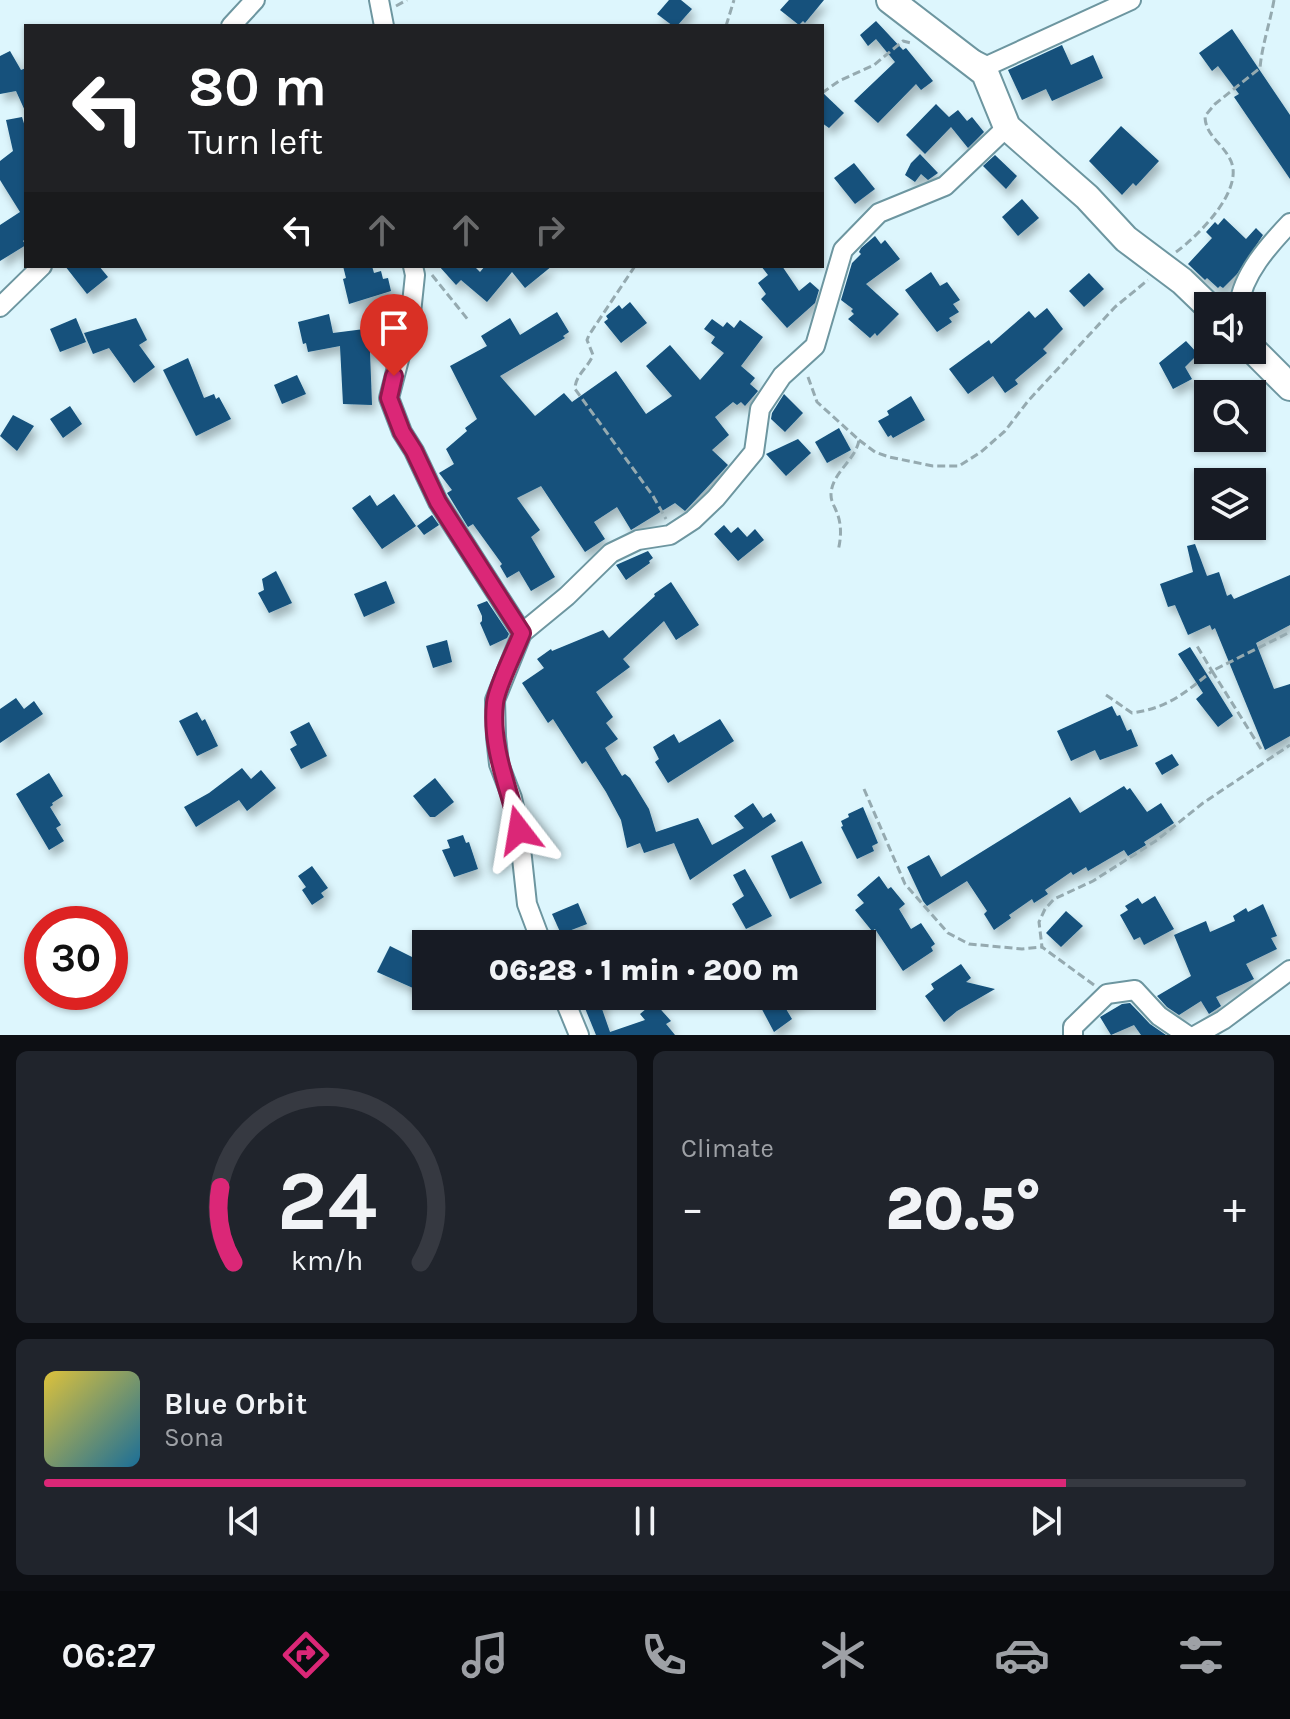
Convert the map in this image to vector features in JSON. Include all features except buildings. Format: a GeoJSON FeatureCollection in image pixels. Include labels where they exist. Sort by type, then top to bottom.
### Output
{"type":"FeatureCollection","features":[{"type":"Feature","properties":{"kind":"main road"},"geometry":{"type":"LineString","coordinates":[[890,0],[985,73],[1007,127],[1087,197],[1126,239],[1194,294]]}},
{"type":"Feature","properties":{"kind":"main road"},"geometry":{"type":"LineString","coordinates":[[1266,363],[1290,387]]}},
{"type":"Feature","properties":{"kind":"street"},"geometry":{"type":"LineString","coordinates":[[233,24],[255,0]]}},
{"type":"Feature","properties":{"kind":"street"},"geometry":{"type":"LineString","coordinates":[[379,0],[384,24]]}},
{"type":"Feature","properties":{"kind":"street"},"geometry":{"type":"LineString","coordinates":[[958,51],[987,66],[1131,0]]}},
{"type":"Feature","properties":{"kind":"street"},"geometry":{"type":"LineString","coordinates":[[537,930],[527,904],[519,830],[512,798],[499,764],[496,737],[495,700],[522,633],[567,596],[611,553],[638,540],[673,533],[693,520],[716,498],[754,452],[760,409],[782,376],[815,346],[843,250],[879,213],[945,186],[1007,127]]}},
{"type":"Feature","properties":{"kind":"street"},"geometry":{"type":"LineString","coordinates":[[1242,292],[1273,241],[1290,223]]}},
{"type":"Feature","properties":{"kind":"street"},"geometry":{"type":"LineString","coordinates":[[0,307],[40,268]]}},
{"type":"Feature","properties":{"kind":"street"},"geometry":{"type":"LineString","coordinates":[[413,268],[411,313],[389,398],[402,432],[438,502],[522,633]]}},
{"type":"Feature","properties":{"kind":"street"},"geometry":{"type":"LineString","coordinates":[[1196,1035],[1223,1020],[1290,970]]}},
{"type":"Feature","properties":{"kind":"street"},"geometry":{"type":"LineString","coordinates":[[1073,1035],[1073,1027],[1106,994],[1135,990],[1159,1016],[1187,1035]]}},
{"type":"Feature","properties":{"kind":"street"},"geometry":{"type":"LineString","coordinates":[[569,1010],[579,1035]]}},
{"type":"Feature","properties":{"kind":"path"},"geometry":{"type":"LineString","coordinates":[[727,24],[734,0]]}},
{"type":"Feature","properties":{"kind":"path"},"geometry":{"type":"LineString","coordinates":[[815,346],[807,374],[817,402],[875,452],[933,466],[959,466],[981,452],[1005,431],[1028,401],[1115,307],[1144,284],[1160,264],[1184,246],[1211,218],[1230,191],[1234,172],[1230,159],[1205,125],[1205,116],[1215,104],[1260,68],[1274,0]]}},
{"type":"Feature","properties":{"kind":"path"},"geometry":{"type":"LineString","coordinates":[[824,92],[874,65],[903,41],[917,44]]}},
{"type":"Feature","properties":{"kind":"path"},"geometry":{"type":"LineString","coordinates":[[426,268],[469,321]]}},
{"type":"Feature","properties":{"kind":"path"},"geometry":{"type":"LineString","coordinates":[[634,268],[589,335],[587,340],[593,355],[589,365],[578,375],[575,389],[653,496],[673,533]]}},
{"type":"Feature","properties":{"kind":"path"},"geometry":{"type":"LineString","coordinates":[[838,551],[840,526],[831,495],[833,484],[858,449],[859,440]]}},
{"type":"Feature","properties":{"kind":"path"},"geometry":{"type":"LineString","coordinates":[[1106,695],[1132,713],[1155,710],[1172,702],[1212,671],[1290,632]]}},
{"type":"Feature","properties":{"kind":"path"},"geometry":{"type":"LineString","coordinates":[[1197,646],[1261,749]]}},
{"type":"Feature","properties":{"kind":"path"},"geometry":{"type":"LineString","coordinates":[[1042,947],[1039,922],[1054,899],[1093,881],[1157,840],[1203,803],[1290,745]]}},
{"type":"Feature","properties":{"kind":"path"},"geometry":{"type":"LineString","coordinates":[[864,789],[905,884],[948,933],[969,944],[1000,948],[1042,947],[1106,994]]}},
{"type":"Feature","properties":{"kind":"route"},"geometry":{"type":"LineString","coordinates":[[394,376],[389,398],[402,432],[438,502],[522,633],[495,700],[499,764],[512,798],[519,830]]}}]}
